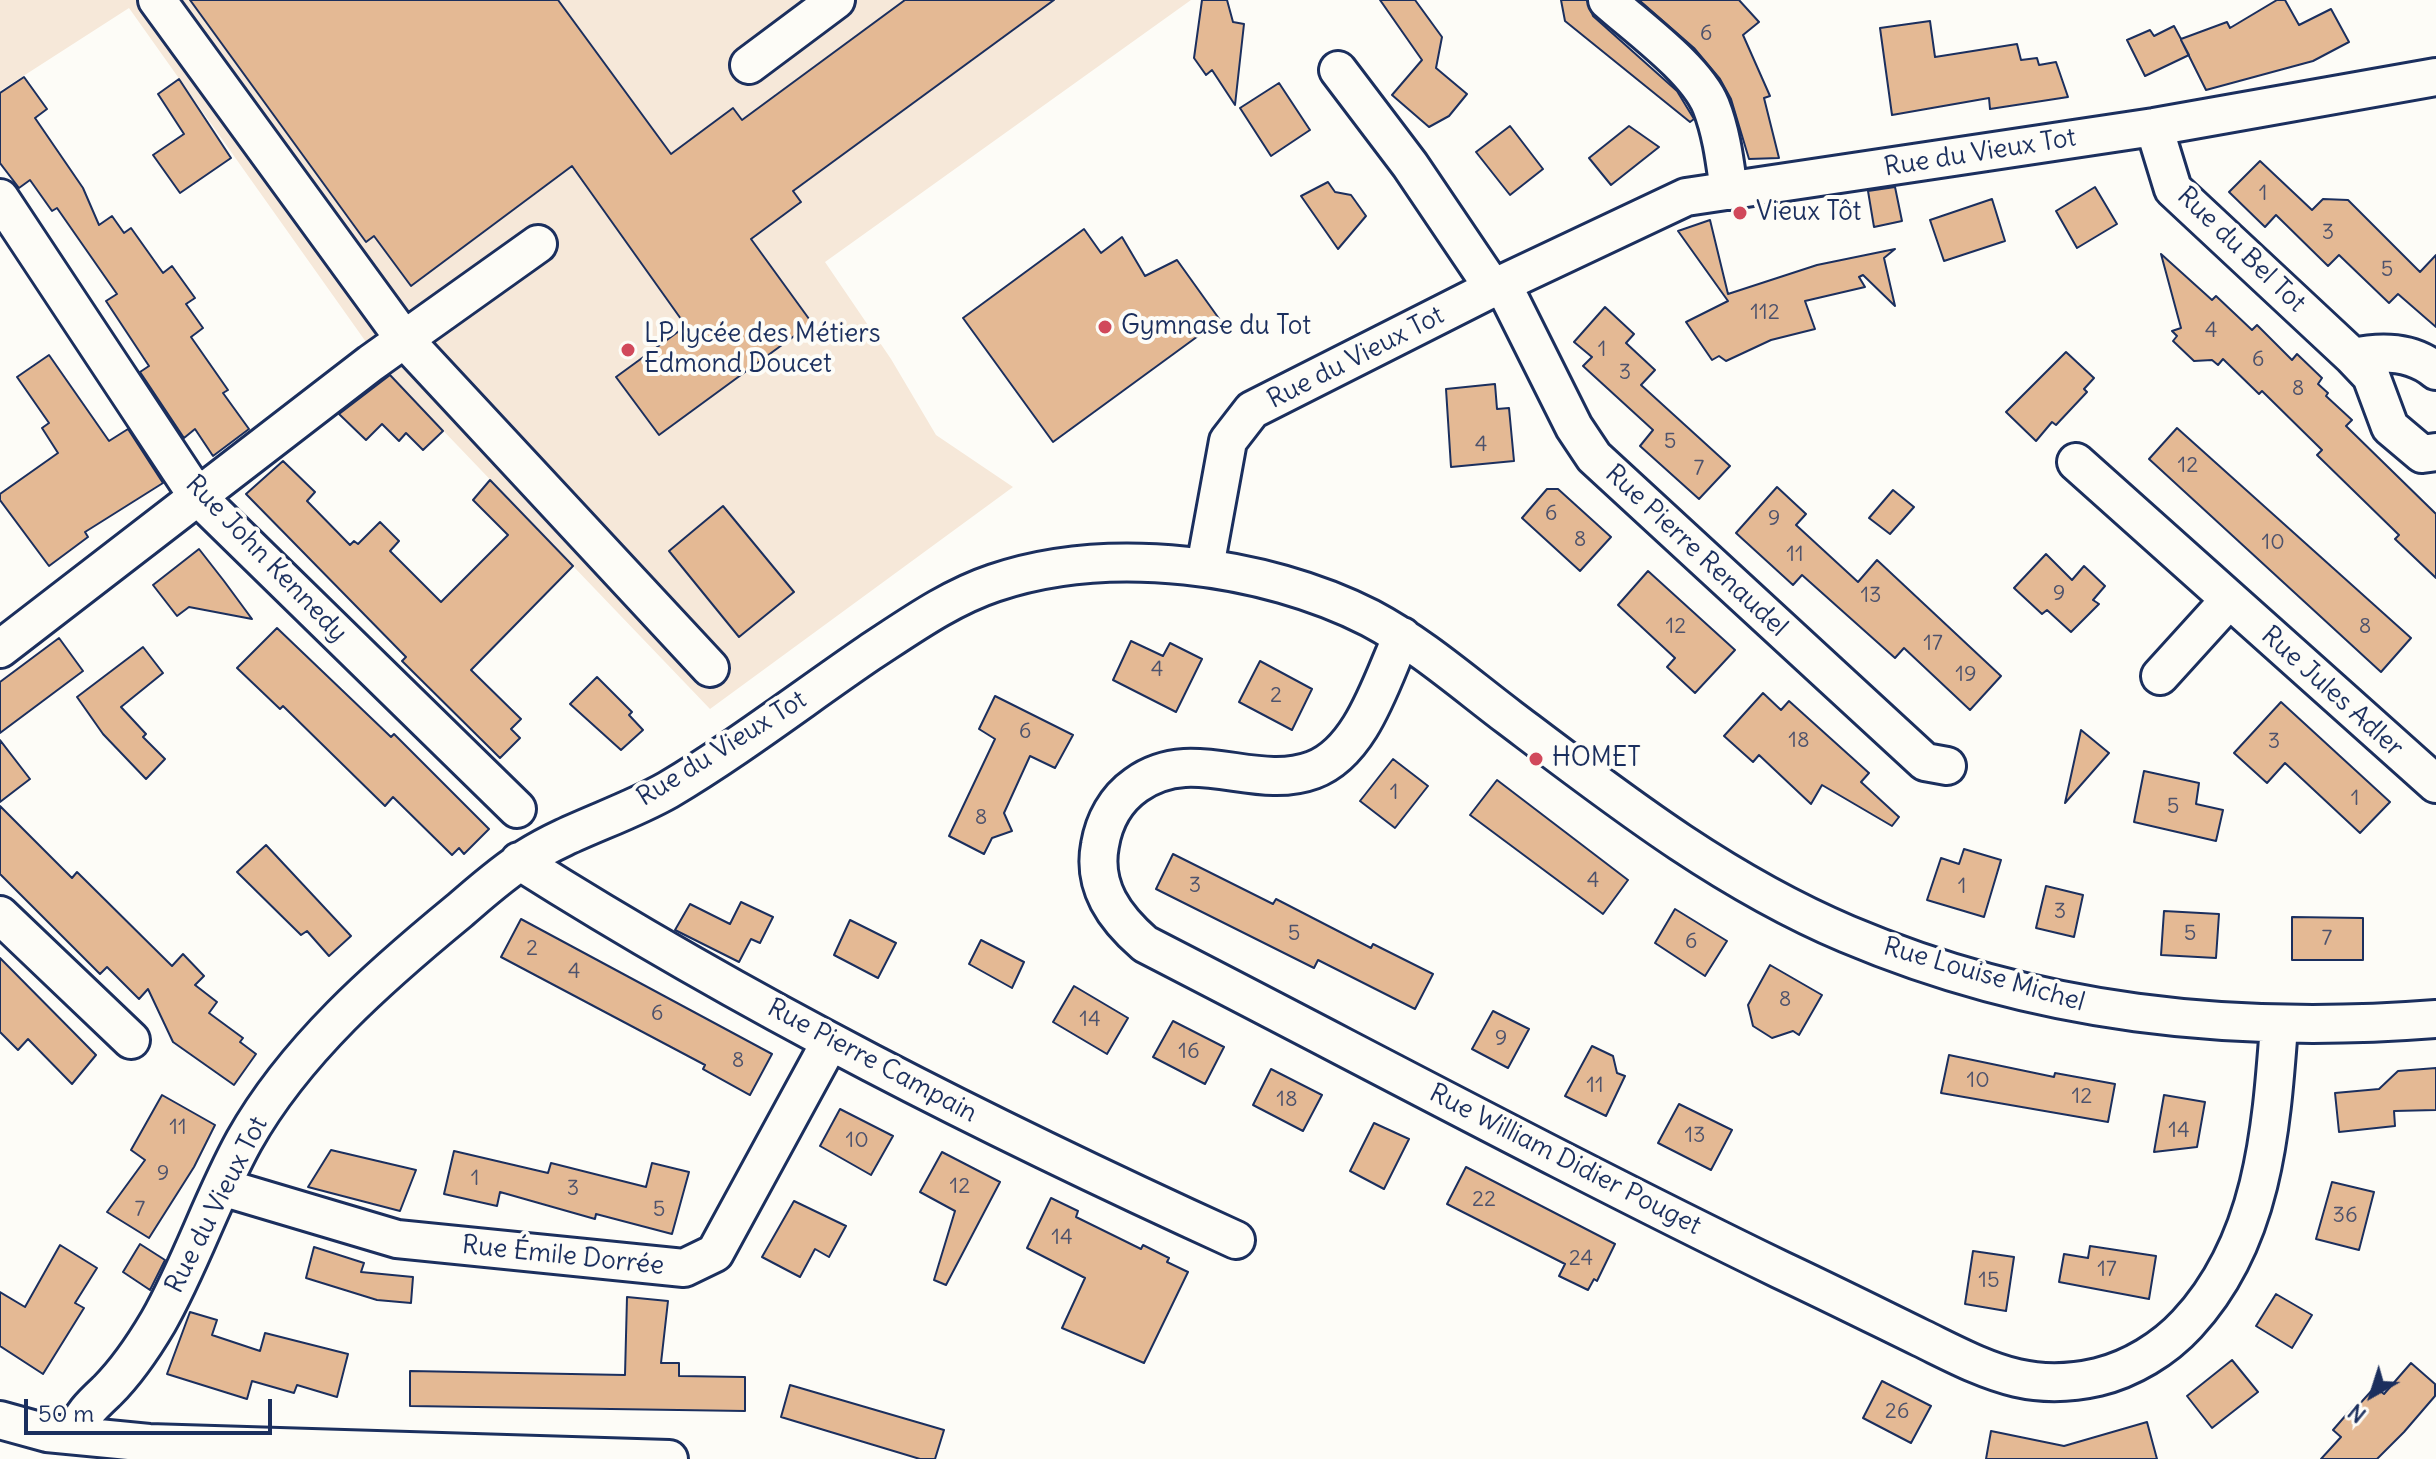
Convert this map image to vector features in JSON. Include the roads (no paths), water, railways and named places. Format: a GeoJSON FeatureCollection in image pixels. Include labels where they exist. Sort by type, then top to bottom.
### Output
{"type":"FeatureCollection","features":[{"type":"Feature","properties":{"kind":"street"},"geometry":{"type":"LineString","coordinates":[[157,0],[404,339],[710,668]]}},
{"type":"Feature","properties":{"kind":"street"},"geometry":{"type":"LineString","coordinates":[[749,65],[836,0]]}},
{"type":"Feature","properties":{"kind":"street"},"geometry":{"type":"LineString","coordinates":[[1607,0],[1687,74],[1710,103],[1723,147],[1729,191]]}},
{"type":"Feature","properties":{"kind":"street"},"geometry":{"type":"LineString","coordinates":[[1338,70],[1498,287]]}},
{"type":"Feature","properties":{"kind":"street","name":"Rue du Vieux Tot"},"geometry":{"type":"LineString","coordinates":[[53,1442],[110,1388],[157,1325],[244,1142],[265,1109],[348,1010],[422,941],[519,861],[666,791],[927,615],[993,583],[1059,568],[1127,564],[1205,567],[1228,441],[1252,410],[1686,197],[2154,127],[2436,77]]}},
{"type":"Feature","properties":{"kind":"street","name":"Rue du Bel Tot"},"geometry":{"type":"LineString","coordinates":[[2154,127],[2173,189],[2371,376],[2390,427],[2422,454],[2436,452]]}},
{"type":"Feature","properties":{"kind":"street","name":"Rue John Kennedy"},"geometry":{"type":"LineString","coordinates":[[0,198],[197,496],[517,809]]}},
{"type":"Feature","properties":{"kind":"street"},"geometry":{"type":"LineString","coordinates":[[0,649],[371,363],[538,244]]}},
{"type":"Feature","properties":{"kind":"street","name":"Rue Pierre Renaudel"},"geometry":{"type":"LineString","coordinates":[[1498,287],[1574,427],[1594,457],[1925,762],[1947,766]]}},
{"type":"Feature","properties":{"kind":"street"},"geometry":{"type":"LineString","coordinates":[[2353,357],[2379,352],[2393,354],[2427,363],[2436,371]]}},
{"type":"Feature","properties":{"kind":"street","name":"Rue Jules Adler"},"geometry":{"type":"LineString","coordinates":[[2076,462],[2436,784]]}},
{"type":"Feature","properties":{"kind":"street","name":"Rue Louise Michel"},"geometry":{"type":"LineString","coordinates":[[1205,567],[1286,585],[1339,604],[1402,636],[1650,823],[1736,879],[1847,934],[1925,964],[2052,999],[2140,1015],[2279,1026],[2436,1019]]}},
{"type":"Feature","properties":{"kind":"street"},"geometry":{"type":"LineString","coordinates":[[2160,676],[2229,600]]}},
{"type":"Feature","properties":{"kind":"street","name":"Rue William Didier Pouget"},"geometry":{"type":"LineString","coordinates":[[1402,636],[1349,743],[1313,770],[1283,776],[1179,766],[1161,770],[1126,792],[1105,825],[1098,874],[1121,923],[1145,944],[1187,966],[1718,1239],[1975,1364],[2018,1378],[2058,1382],[2100,1376],[2134,1364],[2173,1338],[2202,1307],[2223,1279],[2244,1237],[2263,1172],[2273,1110],[2279,1026]]}},
{"type":"Feature","properties":{"kind":"street","name":"Rue Pierre Campain"},"geometry":{"type":"LineString","coordinates":[[519,861],[830,1042],[1096,1176],[1236,1240]]}},
{"type":"Feature","properties":{"kind":"street"},"geometry":{"type":"LineString","coordinates":[[0,915],[131,1040]]}},
{"type":"Feature","properties":{"kind":"street","name":"Rue Émile Dorrée"},"geometry":{"type":"LineString","coordinates":[[222,1187],[397,1239],[684,1268],[715,1253],[830,1042]]}},
{"type":"Feature","properties":{"kind":"street"},"geometry":{"type":"LineString","coordinates":[[0,1420],[53,1442],[149,1443],[336,1455],[429,1450],[669,1459]]}},
{"type":"Feature","properties":{"kind":"place","name":"Vieux Tôt"},"geometry":{"type":"Point","coordinates":[1740,213]}},
{"type":"Feature","properties":{"kind":"place","name":"Gymnase du Tot"},"geometry":{"type":"Point","coordinates":[1105,327]}},
{"type":"Feature","properties":{"kind":"place","name":"LP lycée des Métiers Edmond Doucet"},"geometry":{"type":"Point","coordinates":[628,350]}},
{"type":"Feature","properties":{"kind":"place","name":"HOMET"},"geometry":{"type":"Point","coordinates":[1536,759]}}]}
